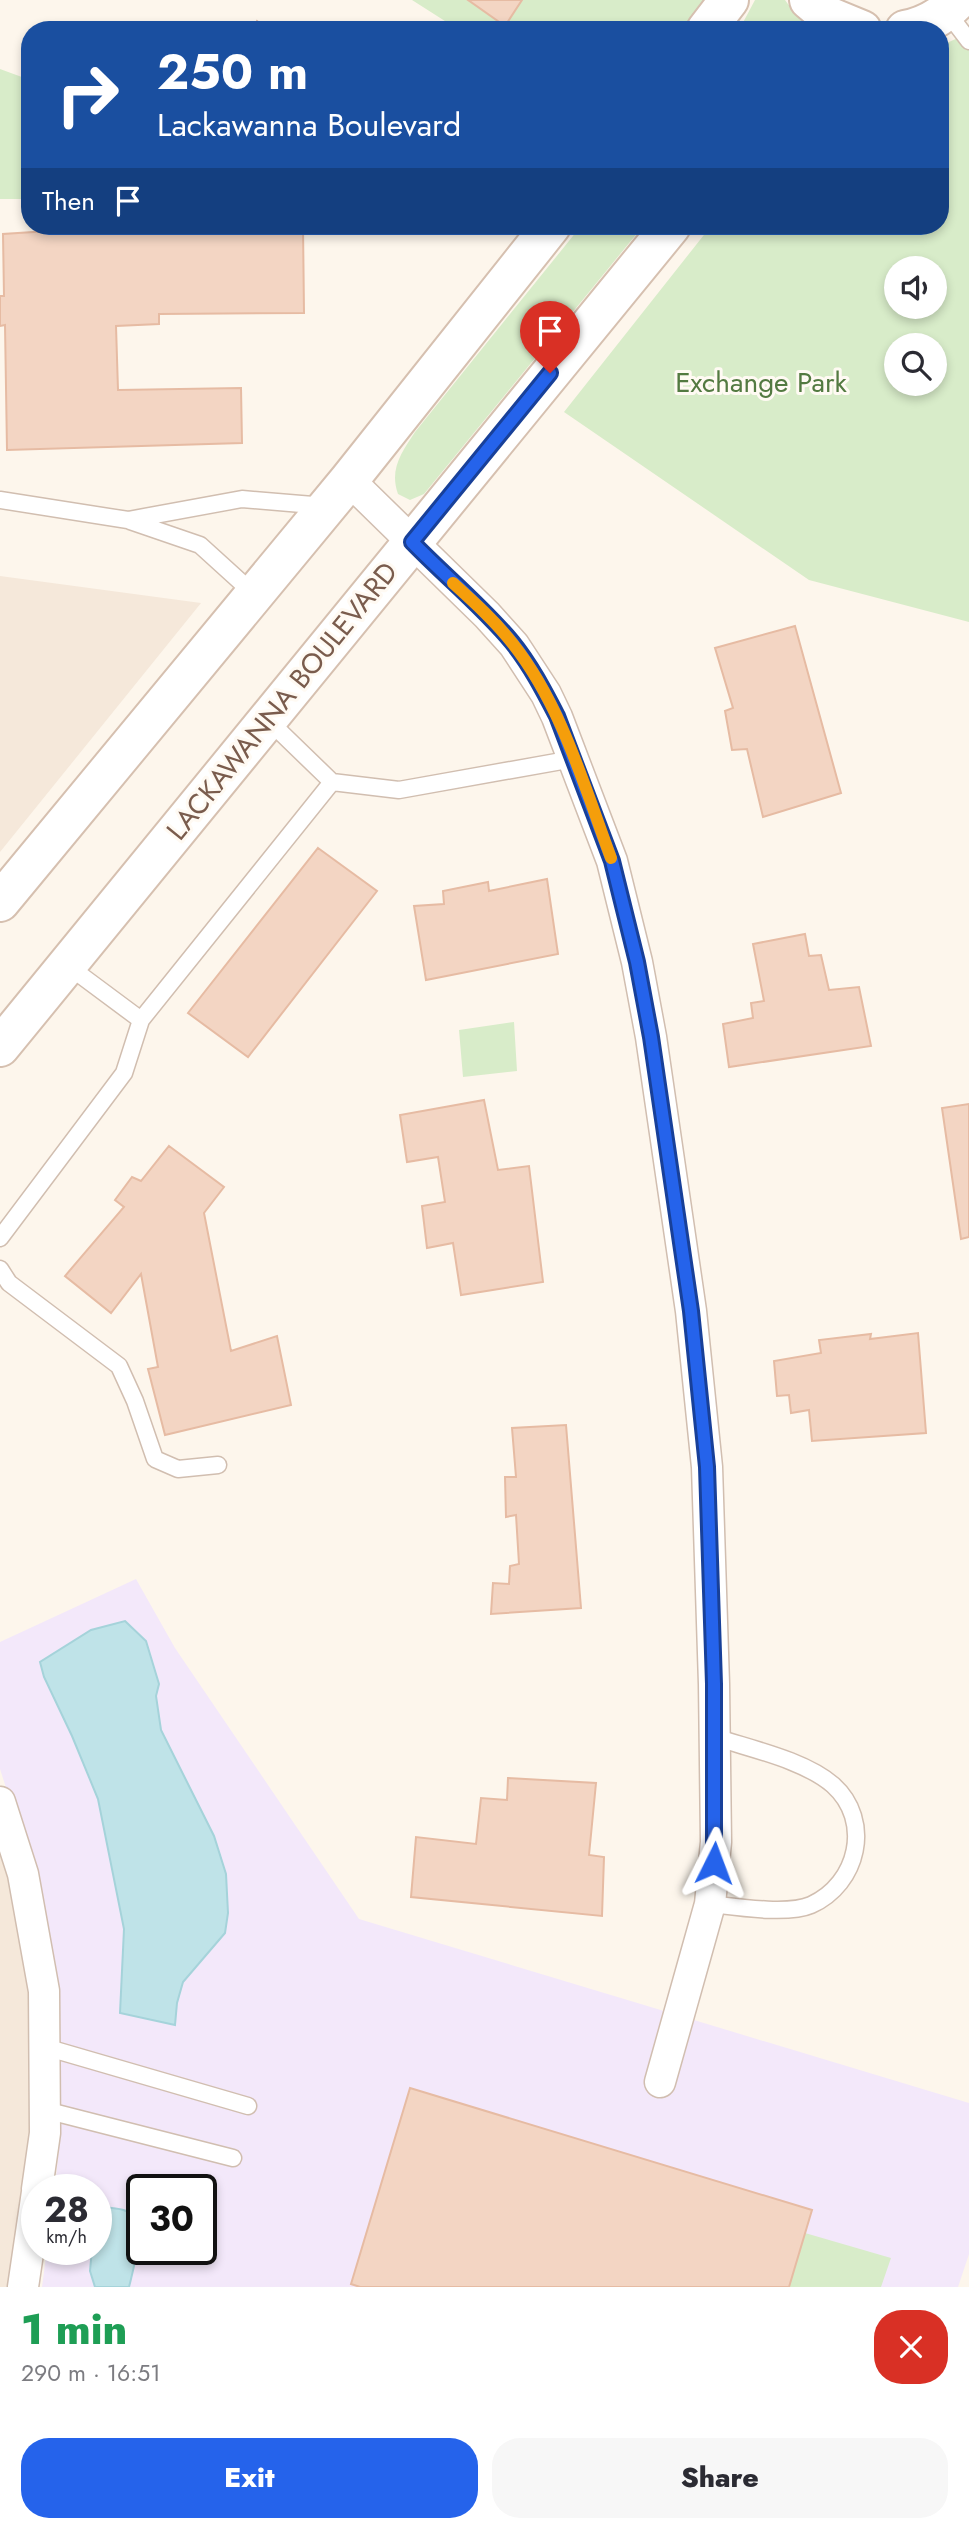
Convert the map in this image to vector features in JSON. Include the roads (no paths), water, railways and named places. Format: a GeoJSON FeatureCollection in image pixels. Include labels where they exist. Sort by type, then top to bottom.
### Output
{"type":"FeatureCollection","features":[{"type":"Feature","properties":{"kind":"street"},"geometry":{"type":"LineString","coordinates":[[713,21],[729,0]]}},
{"type":"Feature","properties":{"kind":"street"},"geometry":{"type":"LineString","coordinates":[[809,0],[828,16],[840,21]]}},
{"type":"Feature","properties":{"kind":"street"},"geometry":{"type":"LineString","coordinates":[[0,902],[338,493],[544,235]]}},
{"type":"Feature","properties":{"kind":"street","name":"LACKAWANNA BOULEVARD"},"geometry":{"type":"LineString","coordinates":[[0,1047],[664,235]]}},
{"type":"Feature","properties":{"kind":"street"},"geometry":{"type":"LineString","coordinates":[[338,493],[412,542],[487,614],[514,645],[557,716],[612,861],[637,962],[651,1037],[689,1297],[707,1467],[715,1737],[716,1842],[710,1904],[660,2082]]}},
{"type":"Feature","properties":{"kind":"street"},"geometry":{"type":"LineString","coordinates":[[0,1802],[23,1874],[44,1991],[45,2133],[39,2174]]}},
{"type":"Feature","properties":{"kind":"street"},"geometry":{"type":"LineString","coordinates":[[23,2287],[26,2265]]}},
{"type":"Feature","properties":{"kind":"lane"},"geometry":{"type":"LineString","coordinates":[[128,520],[242,499],[338,493]]}},
{"type":"Feature","properties":{"kind":"lane"},"geometry":{"type":"LineString","coordinates":[[0,500],[128,520],[200,545],[254,594]]}},
{"type":"Feature","properties":{"kind":"lane"},"geometry":{"type":"LineString","coordinates":[[267,720],[331,782],[399,790],[573,759]]}},
{"type":"Feature","properties":{"kind":"lane"},"geometry":{"type":"LineString","coordinates":[[0,1238],[124,1073],[141,1020],[331,782]]}},
{"type":"Feature","properties":{"kind":"lane"},"geometry":{"type":"LineString","coordinates":[[67,965],[141,1020]]}},
{"type":"Feature","properties":{"kind":"lane"},"geometry":{"type":"LineString","coordinates":[[0,1269],[9,1283],[119,1366],[135,1401],[155,1460],[178,1469],[218,1465]]}},
{"type":"Feature","properties":{"kind":"lane"},"geometry":{"type":"LineString","coordinates":[[710,1904],[770,1910],[810,1905],[835,1888],[854,1860],[857,1834],[852,1811],[834,1786],[800,1766],[715,1737]]}},
{"type":"Feature","properties":{"kind":"lane"},"geometry":{"type":"LineString","coordinates":[[45,2047],[248,2106]]}},
{"type":"Feature","properties":{"kind":"lane"},"geometry":{"type":"LineString","coordinates":[[45,2110],[233,2158]]}},
{"type":"Feature","properties":{"kind":"water"},"geometry":{"type":"Polygon","coordinates":[[[125,1621],[146,1641],[159,1684],[156,1696],[161,1730],[214,1836],[226,1874],[228,1913],[225,1933],[183,1982],[175,2025],[120,2013],[124,1929],[98,1799],[44,1677],[40,1662],[91,1630],[125,1621]]]}},
{"type":"Feature","properties":{"kind":"water"},"geometry":{"type":"Polygon","coordinates":[[[112,2208],[126,2211],[126,2265],[134,2265],[129,2287],[95,2287],[91,2265],[112,2265],[112,2208]]]}},
{"type":"Feature","properties":{"kind":"park label","name":"Exchange Park"},"geometry":{"type":"Point","coordinates":[761,382]}}]}
